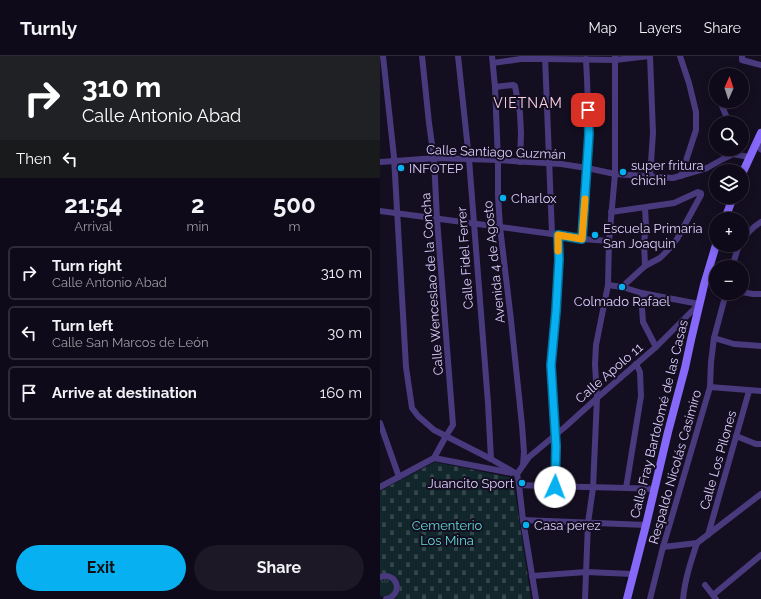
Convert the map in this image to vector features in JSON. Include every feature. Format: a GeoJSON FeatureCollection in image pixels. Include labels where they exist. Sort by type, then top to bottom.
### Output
{"type":"FeatureCollection","features":[{"type":"Feature","properties":{"kind":"main road"},"geometry":{"type":"LineString","coordinates":[[746,164],[759,136]]}},
{"type":"Feature","properties":{"kind":"main road","name":"Calle Fray Bartolomé de las Casas"},"geometry":{"type":"LineString","coordinates":[[627,599],[685,368],[705,280],[714,252]]}},
{"type":"Feature","properties":{"kind":"street"},"geometry":{"type":"LineString","coordinates":[[383,56],[398,214],[406,367],[412,408],[418,416],[434,430],[517,474],[536,599]]}},
{"type":"Feature","properties":{"kind":"street","name":"Calle Wenceslao de la Concha"},"geometry":{"type":"LineString","coordinates":[[422,56],[434,159],[437,219],[453,425],[434,458]]}},
{"type":"Feature","properties":{"kind":"street","name":"Calle Fidel Ferrer"},"geometry":{"type":"LineString","coordinates":[[458,56],[469,159],[491,459]]}},
{"type":"Feature","properties":{"kind":"street","name":"Avenida 4 de Agosto"},"geometry":{"type":"LineString","coordinates":[[492,56],[495,87],[500,227],[522,424],[524,452],[523,465]]}},
{"type":"Feature","properties":{"kind":"street"},"geometry":{"type":"LineString","coordinates":[[493,63],[521,58],[545,57],[586,59],[649,56],[653,133],[650,177]]}},
{"type":"Feature","properties":{"kind":"street"},"geometry":{"type":"LineString","coordinates":[[680,56],[690,83],[696,112],[696,130],[681,176]]}},
{"type":"Feature","properties":{"kind":"street"},"geometry":{"type":"LineString","coordinates":[[742,56],[742,60],[761,65]]}},
{"type":"Feature","properties":{"kind":"street"},"geometry":{"type":"LineString","coordinates":[[545,57],[549,164],[555,234],[559,259],[557,303],[551,365],[556,446],[555,487]]}},
{"type":"Feature","properties":{"kind":"street"},"geometry":{"type":"LineString","coordinates":[[585,599],[588,523],[593,488],[597,398],[595,364],[596,345],[608,285],[609,241],[615,174],[615,58]]}},
{"type":"Feature","properties":{"kind":"street"},"geometry":{"type":"LineString","coordinates":[[582,239],[589,134],[586,59]]}},
{"type":"Feature","properties":{"kind":"street"},"geometry":{"type":"LineString","coordinates":[[495,87],[516,86],[520,114],[520,162]]}},
{"type":"Feature","properties":{"kind":"street"},"geometry":{"type":"LineString","coordinates":[[759,136],[761,149]]}},
{"type":"Feature","properties":{"kind":"street","name":"Calle Santiago Guzmán"},"geometry":{"type":"LineString","coordinates":[[380,162],[434,159],[498,160],[561,164],[615,174],[674,178],[707,168],[726,156]]}},
{"type":"Feature","properties":{"kind":"street"},"geometry":{"type":"LineString","coordinates":[[611,212],[674,203],[698,192],[702,195],[677,240],[660,258],[645,266],[622,287]]}},
{"type":"Feature","properties":{"kind":"street"},"geometry":{"type":"LineString","coordinates":[[645,208],[645,266]]}},
{"type":"Feature","properties":{"kind":"street"},"geometry":{"type":"LineString","coordinates":[[380,211],[555,234],[582,239],[609,241]]}},
{"type":"Feature","properties":{"kind":"street"},"geometry":{"type":"LineString","coordinates":[[749,232],[761,222]]}},
{"type":"Feature","properties":{"kind":"street"},"geometry":{"type":"LineString","coordinates":[[705,280],[709,281]]}},
{"type":"Feature","properties":{"kind":"street"},"geometry":{"type":"LineString","coordinates":[[608,285],[700,304]]}},
{"type":"Feature","properties":{"kind":"street"},"geometry":{"type":"LineString","coordinates":[[642,293],[643,322],[656,347]]}},
{"type":"Feature","properties":{"kind":"street"},"geometry":{"type":"LineString","coordinates":[[749,293],[761,294]]}},
{"type":"Feature","properties":{"kind":"street","name":"Respaldo Nicolás Casimiro"},"geometry":{"type":"LineString","coordinates":[[650,599],[663,547],[710,387],[714,338],[724,300]]}},
{"type":"Feature","properties":{"kind":"street","name":"Calle Apolo 11"},"geometry":{"type":"LineString","coordinates":[[517,474],[529,457],[656,347],[700,304]]}},
{"type":"Feature","properties":{"kind":"street"},"geometry":{"type":"LineString","coordinates":[[714,338],[734,344],[761,346]]}},
{"type":"Feature","properties":{"kind":"street"},"geometry":{"type":"LineString","coordinates":[[626,488],[641,396],[640,372],[636,364]]}},
{"type":"Feature","properties":{"kind":"street"},"geometry":{"type":"LineString","coordinates":[[710,387],[761,391]]}},
{"type":"Feature","properties":{"kind":"street","name":"Calle Los Pilones"},"geometry":{"type":"LineString","coordinates":[[708,535],[749,391]]}},
{"type":"Feature","properties":{"kind":"street"},"geometry":{"type":"LineString","coordinates":[[380,423],[399,476]]}},
{"type":"Feature","properties":{"kind":"street"},"geometry":{"type":"LineString","coordinates":[[736,436],[756,444],[761,444]]}},
{"type":"Feature","properties":{"kind":"street"},"geometry":{"type":"LineString","coordinates":[[380,487],[434,458],[517,474]]}},
{"type":"Feature","properties":{"kind":"street"},"geometry":{"type":"LineString","coordinates":[[519,485],[654,489]]}},
{"type":"Feature","properties":{"kind":"street"},"geometry":{"type":"LineString","coordinates":[[663,547],[697,543],[761,494]]}},
{"type":"Feature","properties":{"kind":"street"},"geometry":{"type":"LineString","coordinates":[[523,520],[646,525]]}},
{"type":"Feature","properties":{"kind":"street"},"geometry":{"type":"LineString","coordinates":[[683,599],[687,574],[697,543]]}},
{"type":"Feature","properties":{"kind":"street"},"geometry":{"type":"LineString","coordinates":[[705,585],[715,597],[761,555]]}},
{"type":"Feature","properties":{"kind":"street"},"geometry":{"type":"LineString","coordinates":[[532,576],[586,572],[633,574]]}},
{"type":"Feature","properties":{"kind":"street"},"geometry":{"type":"LineString","coordinates":[[380,577],[386,575],[390,576],[396,582],[397,590],[393,596],[387,599],[380,598]]}},
{"type":"Feature","properties":{"kind":"green space","name":"Cementerio Los Mina"},"geometry":{"type":"Polygon","coordinates":[[[435,462],[513,478],[531,599],[395,599],[400,589],[400,584],[396,576],[386,573],[380,574],[380,491],[435,462]]]}},
{"type":"Feature","properties":{"kind":"green space"},"geometry":{"type":"Polygon","coordinates":[[[385,577],[394,583],[394,592],[385,597],[380,596],[380,578],[385,577]]]}},
{"type":"Feature","properties":{"kind":"slow traffic"},"geometry":{"type":"LineString","coordinates":[[558,251],[558,235],[582,239],[585,199]]}},
{"type":"Feature","properties":{"kind":"place","name":"INFOTEP"},"geometry":{"type":"Point","coordinates":[401,168]}},
{"type":"Feature","properties":{"kind":"place","name":"super fritura chichi"},"geometry":{"type":"Point","coordinates":[623,172]}},
{"type":"Feature","properties":{"kind":"place","name":"Charlox"},"geometry":{"type":"Point","coordinates":[503,198]}},
{"type":"Feature","properties":{"kind":"place","name":"Escuela Primaria San Joaquin"},"geometry":{"type":"Point","coordinates":[595,235]}},
{"type":"Feature","properties":{"kind":"place","name":"Colmado Rafael"},"geometry":{"type":"Point","coordinates":[622,287]}},
{"type":"Feature","properties":{"kind":"place","name":"Juancito Sport"},"geometry":{"type":"Point","coordinates":[522,483]}},
{"type":"Feature","properties":{"kind":"place","name":"Casa perez"},"geometry":{"type":"Point","coordinates":[526,525]}},
{"type":"Feature","properties":{"kind":"district","name":"VIETNAM"},"geometry":{"type":"Point","coordinates":[528,103]}},
{"type":"Feature","properties":{"kind":"route"},"geometry":{"type":"LineString","coordinates":[[555,487],[556,446],[551,365],[559,259],[558,235],[582,239],[589,134],[588,110]]}}]}
